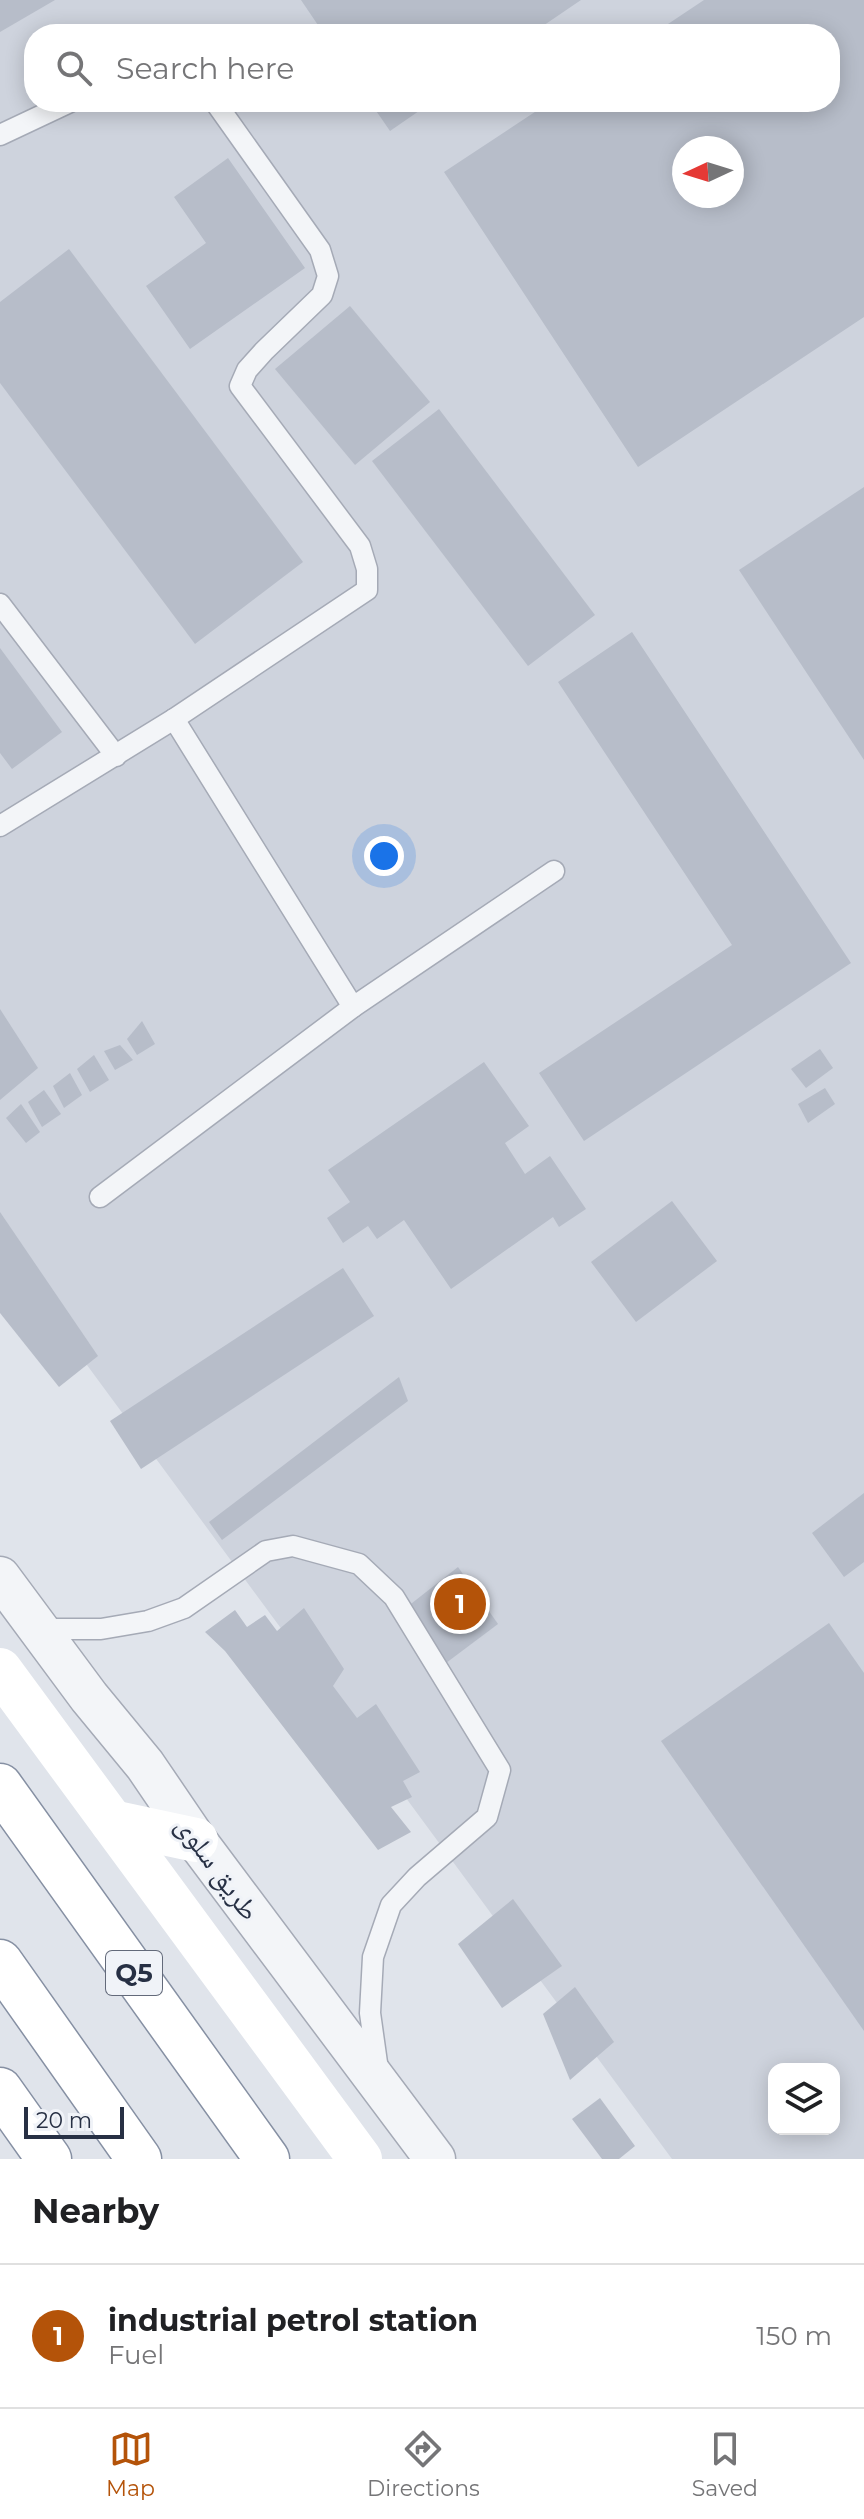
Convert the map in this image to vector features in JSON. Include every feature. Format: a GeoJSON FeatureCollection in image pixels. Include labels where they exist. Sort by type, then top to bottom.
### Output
{"type":"FeatureCollection","features":[{"type":"Feature","properties":{"kind":"main road","name":"طريق سلوى"},"geometry":{"type":"LineString","coordinates":[[0,1670],[360,2159]]}},
{"type":"Feature","properties":{"kind":"main road","name":"Q5"},"geometry":{"type":"LineString","coordinates":[[0,1786],[267,2159]]}},
{"type":"Feature","properties":{"kind":"main road"},"geometry":{"type":"LineString","coordinates":[[112,1822],[196,1840]]}},
{"type":"Feature","properties":{"kind":"main road"},"geometry":{"type":"LineString","coordinates":[[0,1962],[139,2159]]}},
{"type":"Feature","properties":{"kind":"main road"},"geometry":{"type":"LineString","coordinates":[[0,2090],[49,2159]]}},
{"type":"Feature","properties":{"kind":"street","name":"طريق سلوى"},"geometry":{"type":"LineString","coordinates":[[0,1577],[37,1629],[145,1765],[196,1840],[435,2159]]}},
{"type":"Feature","properties":{"kind":"lane"},"geometry":{"type":"LineString","coordinates":[[0,135],[49,112]]}},
{"type":"Feature","properties":{"kind":"lane"},"geometry":{"type":"LineString","coordinates":[[4,817],[116,756],[367,590],[367,569],[360,546],[240,386],[247,370],[264,351],[322,295],[328,276],[320,250],[222,112]]}},
{"type":"Feature","properties":{"kind":"lane"},"geometry":{"type":"LineString","coordinates":[[0,604],[116,756]]}},
{"type":"Feature","properties":{"kind":"lane"},"geometry":{"type":"LineString","coordinates":[[174,719],[353,1007]]}},
{"type":"Feature","properties":{"kind":"lane"},"geometry":{"type":"LineString","coordinates":[[100,1197],[353,1007],[554,871]]}},
{"type":"Feature","properties":{"kind":"lane"},"geometry":{"type":"LineString","coordinates":[[37,1629],[101,1629],[148,1621],[184,1608],[266,1551],[293,1546],[359,1564],[394,1597],[500,1770],[487,1817],[417,1877],[391,1905],[373,1957],[370,1999],[380,2086]]}},
{"type":"Feature","properties":{"kind":"shaded area"},"geometry":{"type":"Polygon","coordinates":[[[0,0],[864,0],[864,2159],[672,2159],[0,1247],[0,0]]]}},
{"type":"Feature","properties":{"kind":"building"},"geometry":{"type":"Polygon","coordinates":[[[0,0],[55,0],[0,32],[0,0]]]}},
{"type":"Feature","properties":{"kind":"building"},"geometry":{"type":"Polygon","coordinates":[[[301,0],[581,0],[546,24],[317,24],[301,0]]]}},
{"type":"Feature","properties":{"kind":"building"},"geometry":{"type":"Polygon","coordinates":[[[704,0],[864,0],[864,317],[638,467],[444,172],[535,112],[840,112],[840,24],[668,24],[704,0]]]}},
{"type":"Feature","properties":{"kind":"building"},"geometry":{"type":"Polygon","coordinates":[[[377,112],[418,112],[390,131],[377,112]]]}},
{"type":"Feature","properties":{"kind":"building"},"geometry":{"type":"Polygon","coordinates":[[[228,158],[305,268],[190,349],[146,286],[206,243],[174,197],[228,158]]]}},
{"type":"Feature","properties":{"kind":"building"},"geometry":{"type":"Polygon","coordinates":[[[69,249],[303,562],[195,644],[0,383],[0,302],[69,249]]]}},
{"type":"Feature","properties":{"kind":"building"},"geometry":{"type":"Polygon","coordinates":[[[350,306],[430,402],[355,465],[275,369],[350,306]]]}},
{"type":"Feature","properties":{"kind":"building"},"geometry":{"type":"Polygon","coordinates":[[[439,409],[595,615],[528,666],[372,461],[439,409]]]}},
{"type":"Feature","properties":{"kind":"building"},"geometry":{"type":"Polygon","coordinates":[[[864,487],[864,760],[739,570],[864,487]]]}},
{"type":"Feature","properties":{"kind":"building"},"geometry":{"type":"Polygon","coordinates":[[[632,632],[851,963],[584,1141],[539,1073],[732,945],[558,682],[632,632]]]}},
{"type":"Feature","properties":{"kind":"building"},"geometry":{"type":"Polygon","coordinates":[[[0,648],[62,732],[12,769],[0,753],[0,648]]]}},
{"type":"Feature","properties":{"kind":"building"},"geometry":{"type":"Polygon","coordinates":[[[0,1009],[38,1068],[0,1100],[0,1009]]]}},
{"type":"Feature","properties":{"kind":"building"},"geometry":{"type":"Polygon","coordinates":[[[142,1021],[155,1044],[137,1055],[127,1039],[142,1021]]]}},
{"type":"Feature","properties":{"kind":"building"},"geometry":{"type":"Polygon","coordinates":[[[120,1045],[133,1060],[115,1070],[104,1051],[120,1045]]]}},
{"type":"Feature","properties":{"kind":"building"},"geometry":{"type":"Polygon","coordinates":[[[820,1049],[833,1068],[806,1088],[791,1069],[820,1049]]]}},
{"type":"Feature","properties":{"kind":"building"},"geometry":{"type":"Polygon","coordinates":[[[94,1055],[109,1080],[90,1092],[77,1069],[94,1055]]]}},
{"type":"Feature","properties":{"kind":"building"},"geometry":{"type":"Polygon","coordinates":[[[484,1062],[529,1126],[505,1143],[525,1174],[550,1156],[586,1209],[559,1227],[553,1217],[451,1289],[404,1220],[377,1239],[368,1226],[343,1243],[327,1218],[350,1202],[328,1170],[484,1062]]]}},
{"type":"Feature","properties":{"kind":"building"},"geometry":{"type":"Polygon","coordinates":[[[70,1073],[82,1095],[64,1108],[53,1086],[70,1073]]]}},
{"type":"Feature","properties":{"kind":"building"},"geometry":{"type":"Polygon","coordinates":[[[825,1088],[835,1104],[808,1123],[798,1104],[825,1088]]]}},
{"type":"Feature","properties":{"kind":"building"},"geometry":{"type":"Polygon","coordinates":[[[44,1090],[61,1114],[42,1127],[28,1102],[44,1090]]]}},
{"type":"Feature","properties":{"kind":"building"},"geometry":{"type":"Polygon","coordinates":[[[21,1104],[40,1132],[26,1143],[6,1118],[21,1104]]]}},
{"type":"Feature","properties":{"kind":"building"},"geometry":{"type":"Polygon","coordinates":[[[672,1201],[717,1261],[636,1322],[591,1262],[672,1201]]]}},
{"type":"Feature","properties":{"kind":"building"},"geometry":{"type":"Polygon","coordinates":[[[0,1212],[98,1356],[59,1387],[0,1313],[0,1212]]]}},
{"type":"Feature","properties":{"kind":"building"},"geometry":{"type":"Polygon","coordinates":[[[343,1268],[374,1316],[141,1469],[110,1421],[343,1268]]]}},
{"type":"Feature","properties":{"kind":"building"},"geometry":{"type":"Polygon","coordinates":[[[399,1377],[408,1401],[222,1540],[209,1522],[399,1377]]]}},
{"type":"Feature","properties":{"kind":"building"},"geometry":{"type":"Polygon","coordinates":[[[864,1493],[864,1562],[844,1577],[812,1533],[864,1493]]]}},
{"type":"Feature","properties":{"kind":"building"},"geometry":{"type":"Polygon","coordinates":[[[458,1567],[498,1624],[446,1663],[407,1607],[458,1567]]]}},
{"type":"Feature","properties":{"kind":"building"},"geometry":{"type":"Polygon","coordinates":[[[304,1608],[344,1669],[333,1686],[357,1718],[376,1704],[420,1772],[403,1781],[412,1797],[391,1807],[411,1832],[378,1850],[225,1651],[205,1632],[235,1610],[247,1627],[265,1615],[277,1631],[304,1608]]]}},
{"type":"Feature","properties":{"kind":"building"},"geometry":{"type":"Polygon","coordinates":[[[829,1623],[864,1673],[864,2031],[661,1741],[829,1623]]]}},
{"type":"Feature","properties":{"kind":"building"},"geometry":{"type":"Polygon","coordinates":[[[513,1899],[562,1966],[502,2008],[458,1944],[513,1899]]]}},
{"type":"Feature","properties":{"kind":"building"},"geometry":{"type":"Polygon","coordinates":[[[575,1987],[614,2042],[570,2080],[543,2014],[575,1987]]]}},
{"type":"Feature","properties":{"kind":"building"},"geometry":{"type":"Polygon","coordinates":[[[600,2098],[635,2146],[619,2159],[602,2159],[572,2119],[600,2098]]]}},
{"type":"Feature","properties":{"kind":"place","name":"industrial petrol station"},"geometry":{"type":"Point","coordinates":[460,1604]}}]}
